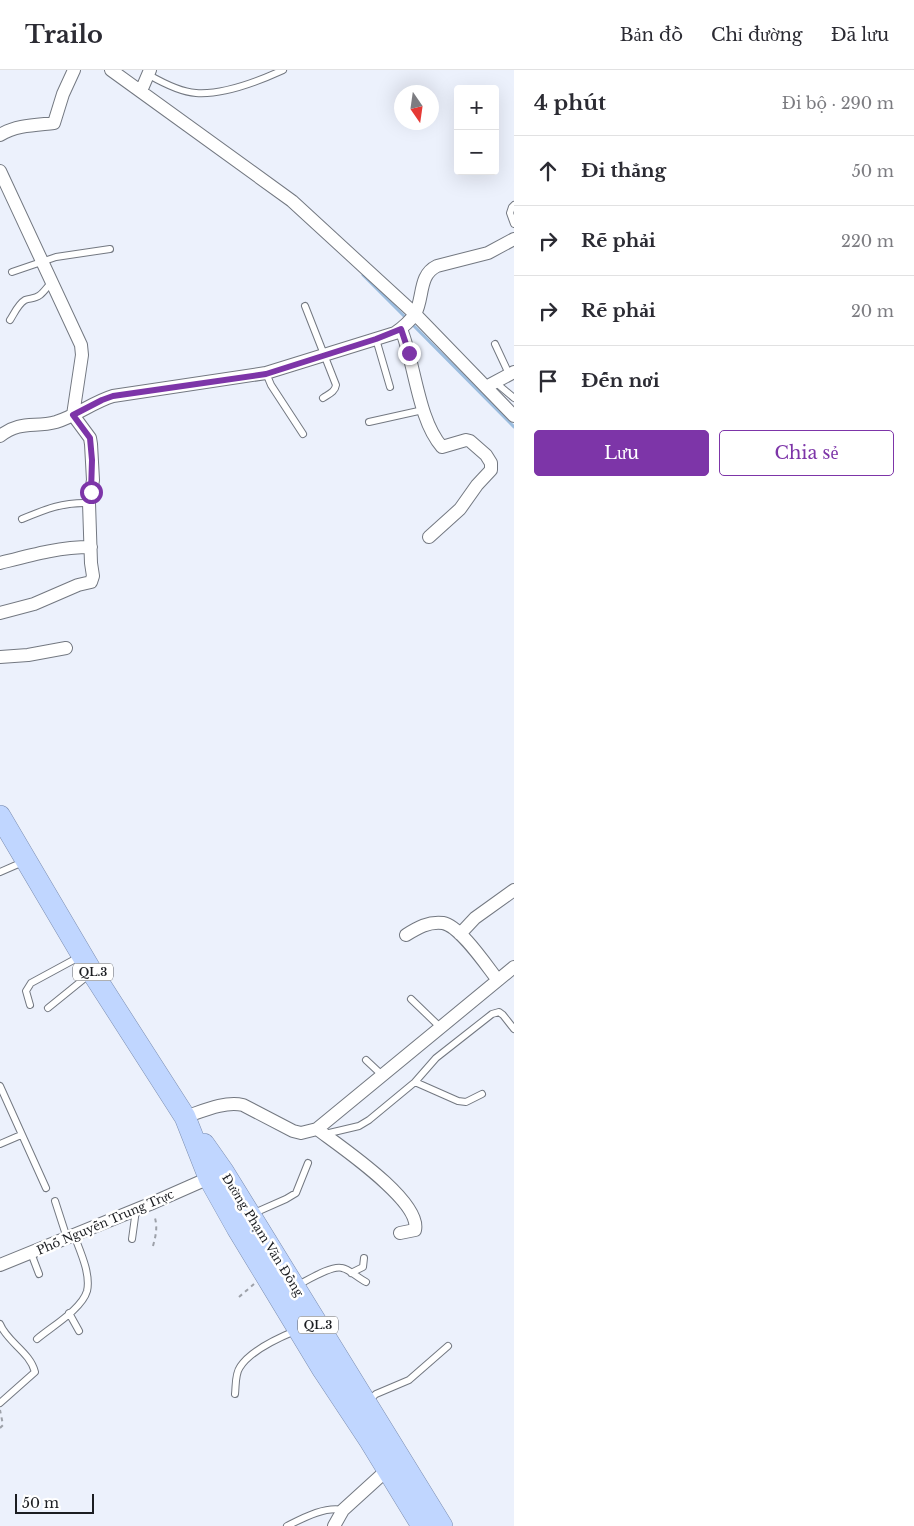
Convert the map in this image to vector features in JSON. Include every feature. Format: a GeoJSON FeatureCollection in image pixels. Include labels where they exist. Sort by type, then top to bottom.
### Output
{"type":"FeatureCollection","features":[{"type":"Feature","properties":{"kind":"highway","name":"Đường Phạm Văn Đồng"},"geometry":{"type":"LineString","coordinates":[[0,816],[87,963],[187,1122],[217,1161],[294,1286],[359,1408],[387,1470],[422,1526]]}},
{"type":"Feature","properties":{"kind":"highway","name":"Đường Phạm Văn Đồng"},"geometry":{"type":"LineString","coordinates":[[187,1122],[209,1178],[299,1329],[359,1408],[442,1526]]}},
{"type":"Feature","properties":{"kind":"street"},"geometry":{"type":"LineString","coordinates":[[0,135],[26,126],[54,123],[74,70]]}},
{"type":"Feature","properties":{"kind":"street"},"geometry":{"type":"LineString","coordinates":[[111,70],[292,201],[408,322],[491,385],[514,416]]}},
{"type":"Feature","properties":{"kind":"street"},"geometry":{"type":"LineString","coordinates":[[141,91],[150,73]]}},
{"type":"Feature","properties":{"kind":"street"},"geometry":{"type":"LineString","coordinates":[[0,171],[81,345],[82,355],[73,415],[90,438],[93,480],[90,504],[93,576],[91,582],[78,585],[34,604],[0,613]]}},
{"type":"Feature","properties":{"kind":"street"},"geometry":{"type":"LineString","coordinates":[[429,536],[460,509],[477,485],[491,470],[491,463],[486,455],[470,441],[466,440],[442,447],[437,442],[423,410],[409,353],[408,322],[430,269],[488,253],[514,239]]}},
{"type":"Feature","properties":{"kind":"street"},"geometry":{"type":"LineString","coordinates":[[0,436],[15,427],[53,423],[113,396],[266,374],[376,339],[408,322]]}},
{"type":"Feature","properties":{"kind":"street"},"geometry":{"type":"LineString","coordinates":[[491,385],[511,373]]}},
{"type":"Feature","properties":{"kind":"street"},"geometry":{"type":"LineString","coordinates":[[0,563],[45,551],[69,547],[91,547]]}},
{"type":"Feature","properties":{"kind":"street"},"geometry":{"type":"LineString","coordinates":[[0,657],[28,655],[66,648]]}},
{"type":"Feature","properties":{"kind":"street"},"geometry":{"type":"LineString","coordinates":[[460,934],[475,918],[514,890]]}},
{"type":"Feature","properties":{"kind":"street"},"geometry":{"type":"LineString","coordinates":[[406,936],[417,928],[436,923],[446,924],[460,934],[477,952],[497,979]]}},
{"type":"Feature","properties":{"kind":"street"},"geometry":{"type":"LineString","coordinates":[[320,1132],[382,1075],[514,967]]}},
{"type":"Feature","properties":{"kind":"street"},"geometry":{"type":"LineString","coordinates":[[187,1122],[226,1104],[235,1103],[243,1105],[293,1131],[301,1133],[320,1132],[364,1163],[398,1194],[416,1224],[414,1230],[400,1233]]}},
{"type":"Feature","properties":{"kind":"street","name":"Phố Nguyễn Trung Trực"},"geometry":{"type":"LineString","coordinates":[[0,1265],[209,1178]]}},
{"type":"Feature","properties":{"kind":"street"},"geometry":{"type":"LineString","coordinates":[[334,1526],[343,1510],[387,1470]]}},
{"type":"Feature","properties":{"kind":"lane"},"geometry":{"type":"LineString","coordinates":[[150,73],[186,92],[197,94],[215,93],[266,78],[283,70]]}},
{"type":"Feature","properties":{"kind":"lane"},"geometry":{"type":"LineString","coordinates":[[514,205],[510,213],[514,224]]}},
{"type":"Feature","properties":{"kind":"lane"},"geometry":{"type":"LineString","coordinates":[[12,272],[56,257],[110,249]]}},
{"type":"Feature","properties":{"kind":"lane"},"geometry":{"type":"LineString","coordinates":[[10,320],[20,304],[42,294],[51,283]]}},
{"type":"Feature","properties":{"kind":"lane"},"geometry":{"type":"LineString","coordinates":[[306,306],[336,385],[335,390],[323,398]]}},
{"type":"Feature","properties":{"kind":"lane"},"geometry":{"type":"LineString","coordinates":[[376,339],[390,387]]}},
{"type":"Feature","properties":{"kind":"lane"},"geometry":{"type":"LineString","coordinates":[[495,344],[511,373]]}},
{"type":"Feature","properties":{"kind":"lane"},"geometry":{"type":"LineString","coordinates":[[266,374],[271,385],[303,434]]}},
{"type":"Feature","properties":{"kind":"lane"},"geometry":{"type":"LineString","coordinates":[[491,385],[514,398]]}},
{"type":"Feature","properties":{"kind":"lane"},"geometry":{"type":"LineString","coordinates":[[369,422],[423,410]]}},
{"type":"Feature","properties":{"kind":"lane"},"geometry":{"type":"LineString","coordinates":[[22,519],[46,508],[73,502],[90,504]]}},
{"type":"Feature","properties":{"kind":"lane"},"geometry":{"type":"LineString","coordinates":[[0,872],[26,860]]}},
{"type":"Feature","properties":{"kind":"lane"},"geometry":{"type":"LineString","coordinates":[[30,1005],[26,991],[32,983],[87,963]]}},
{"type":"Feature","properties":{"kind":"lane"},"geometry":{"type":"LineString","coordinates":[[48,1008],[87,963]]}},
{"type":"Feature","properties":{"kind":"lane"},"geometry":{"type":"LineString","coordinates":[[410,999],[440,1027]]}},
{"type":"Feature","properties":{"kind":"lane"},"geometry":{"type":"LineString","coordinates":[[320,1132],[359,1126],[369,1120],[414,1082],[436,1058],[492,1014],[499,1012],[514,1029]]}},
{"type":"Feature","properties":{"kind":"lane"},"geometry":{"type":"LineString","coordinates":[[366,1060],[382,1075]]}},
{"type":"Feature","properties":{"kind":"lane"},"geometry":{"type":"LineString","coordinates":[[414,1082],[458,1101],[466,1102],[482,1094]]}},
{"type":"Feature","properties":{"kind":"lane"},"geometry":{"type":"LineString","coordinates":[[0,1086],[46,1188]]}},
{"type":"Feature","properties":{"kind":"lane"},"geometry":{"type":"LineString","coordinates":[[0,1144],[21,1135]]}},
{"type":"Feature","properties":{"kind":"lane"},"geometry":{"type":"LineString","coordinates":[[250,1214],[296,1193],[308,1163]]}},
{"type":"Feature","properties":{"kind":"lane"},"geometry":{"type":"LineString","coordinates":[[37,1339],[77,1307],[84,1298],[88,1283],[85,1268],[55,1201]]}},
{"type":"Feature","properties":{"kind":"lane"},"geometry":{"type":"LineString","coordinates":[[132,1239],[136,1210]]}},
{"type":"Feature","properties":{"kind":"lane"},"geometry":{"type":"LineString","coordinates":[[31,1252],[39,1274]]}},
{"type":"Feature","properties":{"kind":"lane"},"geometry":{"type":"LineString","coordinates":[[350,1272],[363,1267],[364,1258]]}},
{"type":"Feature","properties":{"kind":"lane"},"geometry":{"type":"LineString","coordinates":[[294,1286],[331,1268],[343,1268],[366,1282]]}},
{"type":"Feature","properties":{"kind":"lane"},"geometry":{"type":"LineString","coordinates":[[69,1313],[79,1331]]}},
{"type":"Feature","properties":{"kind":"lane"},"geometry":{"type":"LineString","coordinates":[[0,1324],[6,1335],[32,1365],[34,1372],[0,1403]]}},
{"type":"Feature","properties":{"kind":"lane"},"geometry":{"type":"LineString","coordinates":[[236,1394],[236,1376],[243,1363],[276,1338],[299,1329]]}},
{"type":"Feature","properties":{"kind":"lane"},"geometry":{"type":"LineString","coordinates":[[359,1408],[376,1394],[409,1380],[448,1346]]}},
{"type":"Feature","properties":{"kind":"lane"},"geometry":{"type":"LineString","coordinates":[[287,1526],[305,1517],[332,1509],[343,1510]]}},
{"type":"Feature","properties":{"kind":"path"},"geometry":{"type":"LineString","coordinates":[[150,1204],[157,1223],[153,1246]]}},
{"type":"Feature","properties":{"kind":"path"},"geometry":{"type":"LineString","coordinates":[[239,1297],[266,1275]]}},
{"type":"Feature","properties":{"kind":"path"},"geometry":{"type":"LineString","coordinates":[[0,1409],[3,1425],[0,1428]]}},
{"type":"Feature","properties":{"kind":"waterway"},"geometry":{"type":"LineString","coordinates":[[363,275],[406,318]]}},
{"type":"Feature","properties":{"kind":"waterway"},"geometry":{"type":"LineString","coordinates":[[411,323],[514,427]]}},
{"type":"Feature","properties":{"kind":"route"},"geometry":{"type":"LineString","coordinates":[[91,492],[93,480],[90,438],[73,415],[102,400],[113,396],[266,374],[376,339],[401,329],[409,353]]}}]}
